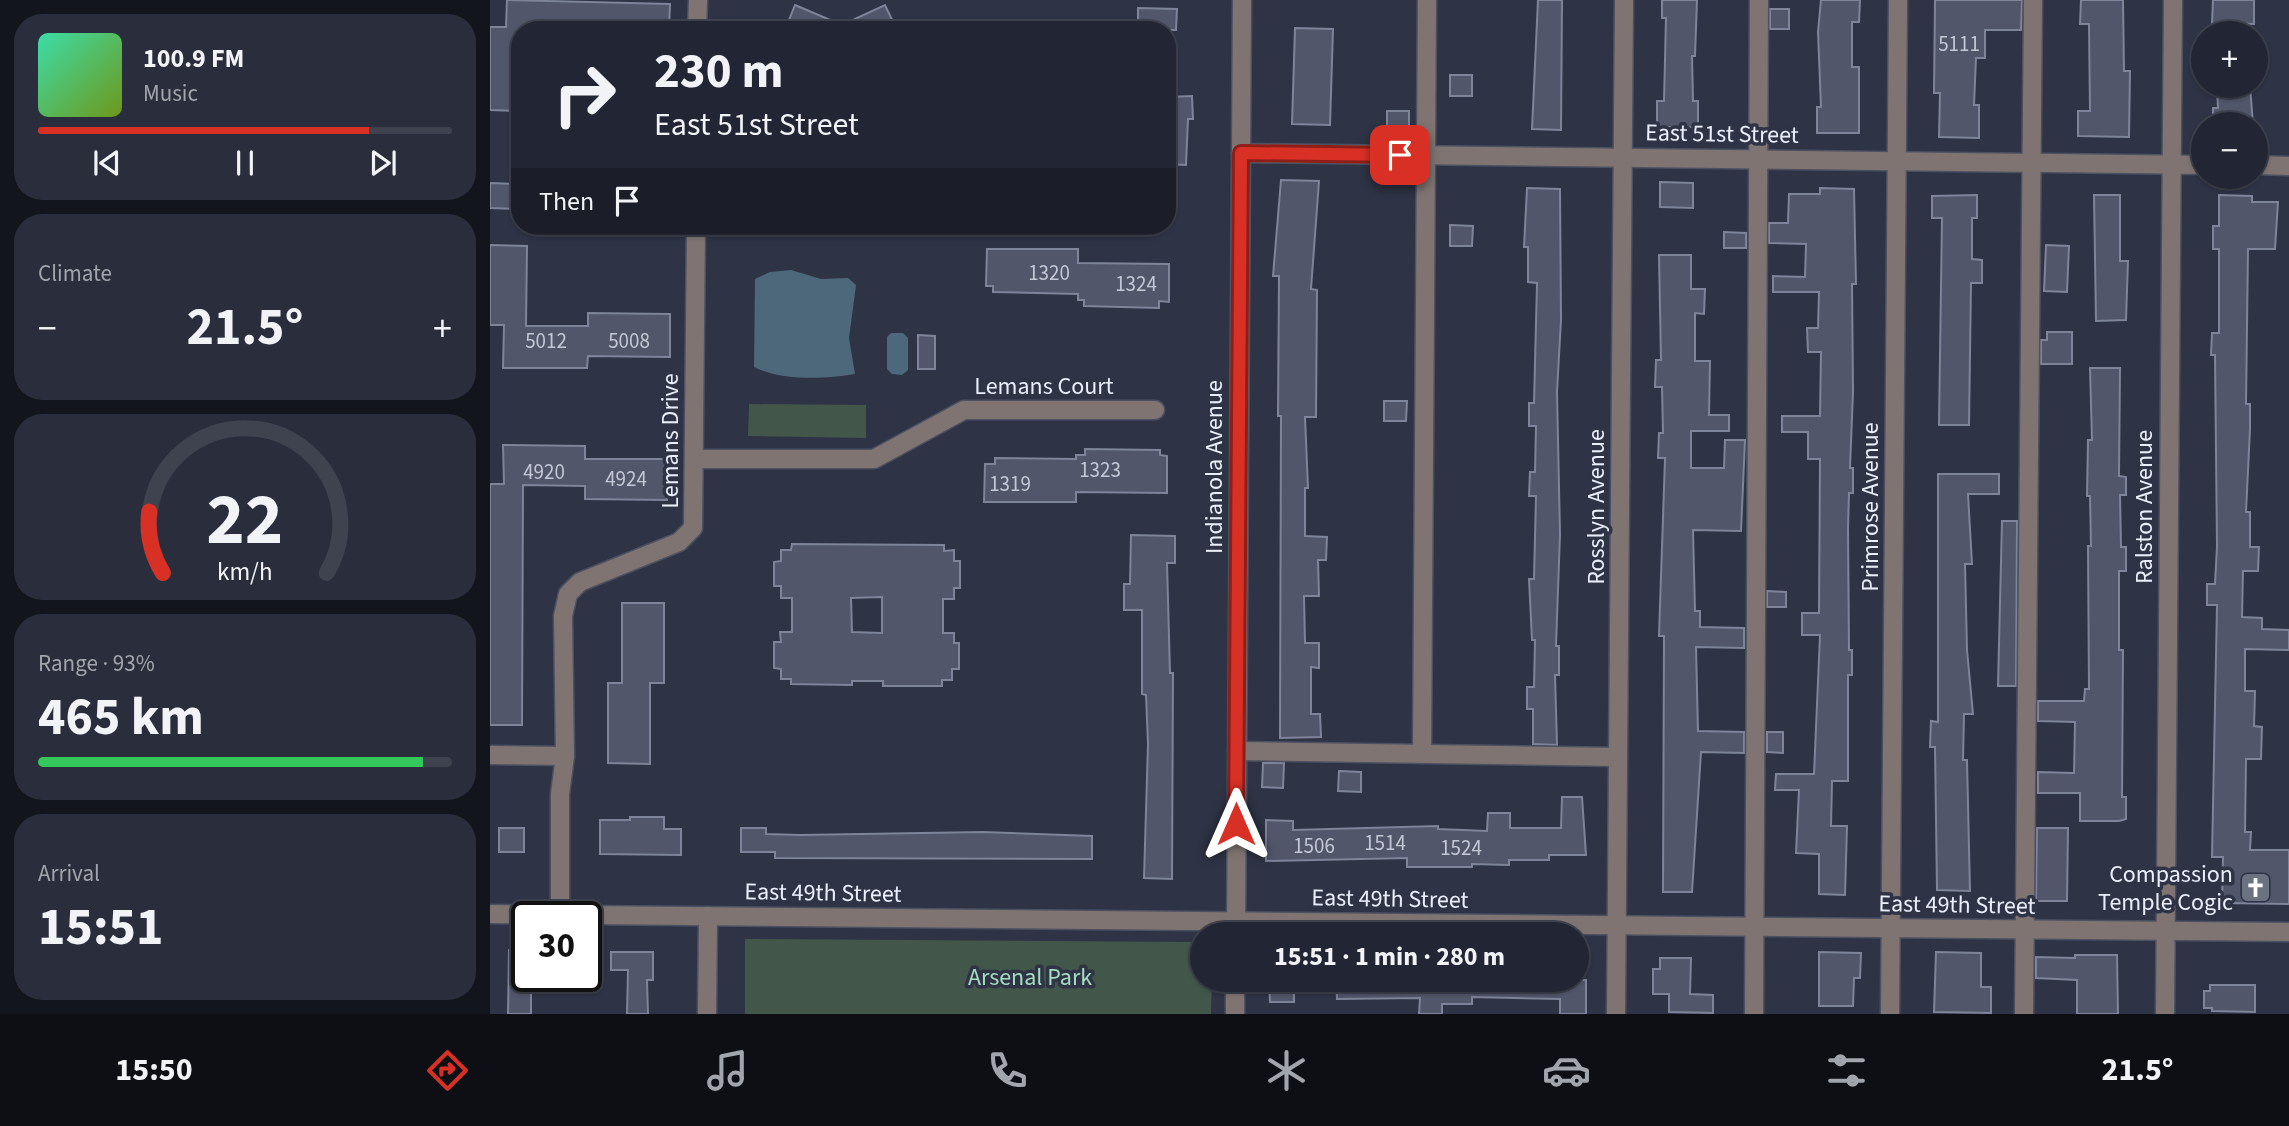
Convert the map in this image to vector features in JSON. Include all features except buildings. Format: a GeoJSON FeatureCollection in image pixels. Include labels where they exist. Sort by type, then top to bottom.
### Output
{"type":"FeatureCollection","features":[{"type":"Feature","properties":{"kind":"street"},"geometry":{"type":"LineString","coordinates":[[698,0],[698,21]]}},
{"type":"Feature","properties":{"kind":"street","name":"Indianola Avenue"},"geometry":{"type":"LineString","coordinates":[[1236,922],[1242,0]]}},
{"type":"Feature","properties":{"kind":"street"},"geometry":{"type":"LineString","coordinates":[[1423,754],[1427,0]]}},
{"type":"Feature","properties":{"kind":"street","name":"Rosslyn Avenue"},"geometry":{"type":"LineString","coordinates":[[1616,1014],[1624,0]]}},
{"type":"Feature","properties":{"kind":"street"},"geometry":{"type":"LineString","coordinates":[[1754,1014],[1759,0]]}},
{"type":"Feature","properties":{"kind":"street","name":"Primrose Avenue"},"geometry":{"type":"LineString","coordinates":[[1890,1014],[1898,0]]}},
{"type":"Feature","properties":{"kind":"street"},"geometry":{"type":"LineString","coordinates":[[2024,1014],[2033,0]]}},
{"type":"Feature","properties":{"kind":"street","name":"Ralston Avenue"},"geometry":{"type":"LineString","coordinates":[[2165,1014],[2172,0]]}},
{"type":"Feature","properties":{"kind":"street","name":"East 51st Street"},"geometry":{"type":"LineString","coordinates":[[1241,153],[2191,165]]}},
{"type":"Feature","properties":{"kind":"street"},"geometry":{"type":"LineString","coordinates":[[2268,166],[2289,166]]}},
{"type":"Feature","properties":{"kind":"street","name":"Lemans Drive"},"geometry":{"type":"LineString","coordinates":[[565,756],[563,616],[566,599],[580,582],[679,542],[690,533],[694,522],[696,235]]}},
{"type":"Feature","properties":{"kind":"street","name":"Lemans Court"},"geometry":{"type":"LineString","coordinates":[[695,459],[874,459],[964,410],[1155,410]]}},
{"type":"Feature","properties":{"kind":"street"},"geometry":{"type":"LineString","coordinates":[[1237,751],[1618,757]]}},
{"type":"Feature","properties":{"kind":"street"},"geometry":{"type":"LineString","coordinates":[[490,755],[565,756],[560,794],[560,901]]}},
{"type":"Feature","properties":{"kind":"street","name":"East 49th Street"},"geometry":{"type":"LineString","coordinates":[[490,914],[511,914]]}},
{"type":"Feature","properties":{"kind":"street","name":"East 49th Street"},"geometry":{"type":"LineString","coordinates":[[602,915],[1190,927]]}},
{"type":"Feature","properties":{"kind":"street"},"geometry":{"type":"LineString","coordinates":[[707,1014],[708,916]]}},
{"type":"Feature","properties":{"kind":"street","name":"East 49th Street"},"geometry":{"type":"LineString","coordinates":[[1589,926],[2289,932]]}},
{"type":"Feature","properties":{"kind":"street"},"geometry":{"type":"LineString","coordinates":[[1235,992],[1235,1014]]}},
{"type":"Feature","properties":{"kind":"green space"},"geometry":{"type":"Polygon","coordinates":[[[749,404],[866,405],[866,438],[748,436],[749,404]]]}},
{"type":"Feature","properties":{"kind":"green space","name":"Arsenal Park"},"geometry":{"type":"Polygon","coordinates":[[[745,939],[1190,942],[1190,992],[1212,992],[1211,1014],[745,1014],[745,939]]]}},
{"type":"Feature","properties":{"kind":"water"},"geometry":{"type":"Polygon","coordinates":[[[791,270],[821,279],[848,278],[856,285],[849,338],[855,374],[804,378],[777,375],[754,367],[755,279],[770,272],[791,270]]]}},
{"type":"Feature","properties":{"kind":"water"},"geometry":{"type":"Polygon","coordinates":[[[891,333],[903,333],[908,338],[908,370],[902,375],[892,374],[887,369],[887,337],[891,333]]]}},
{"type":"Feature","properties":{"kind":"place","name":"Compassion Temple Cogic"},"geometry":{"type":"Point","coordinates":[2256,888]}},
{"type":"Feature","properties":{"kind":"route"},"geometry":{"type":"LineString","coordinates":[[1236,824],[1241,153],[1400,155]]}}]}
